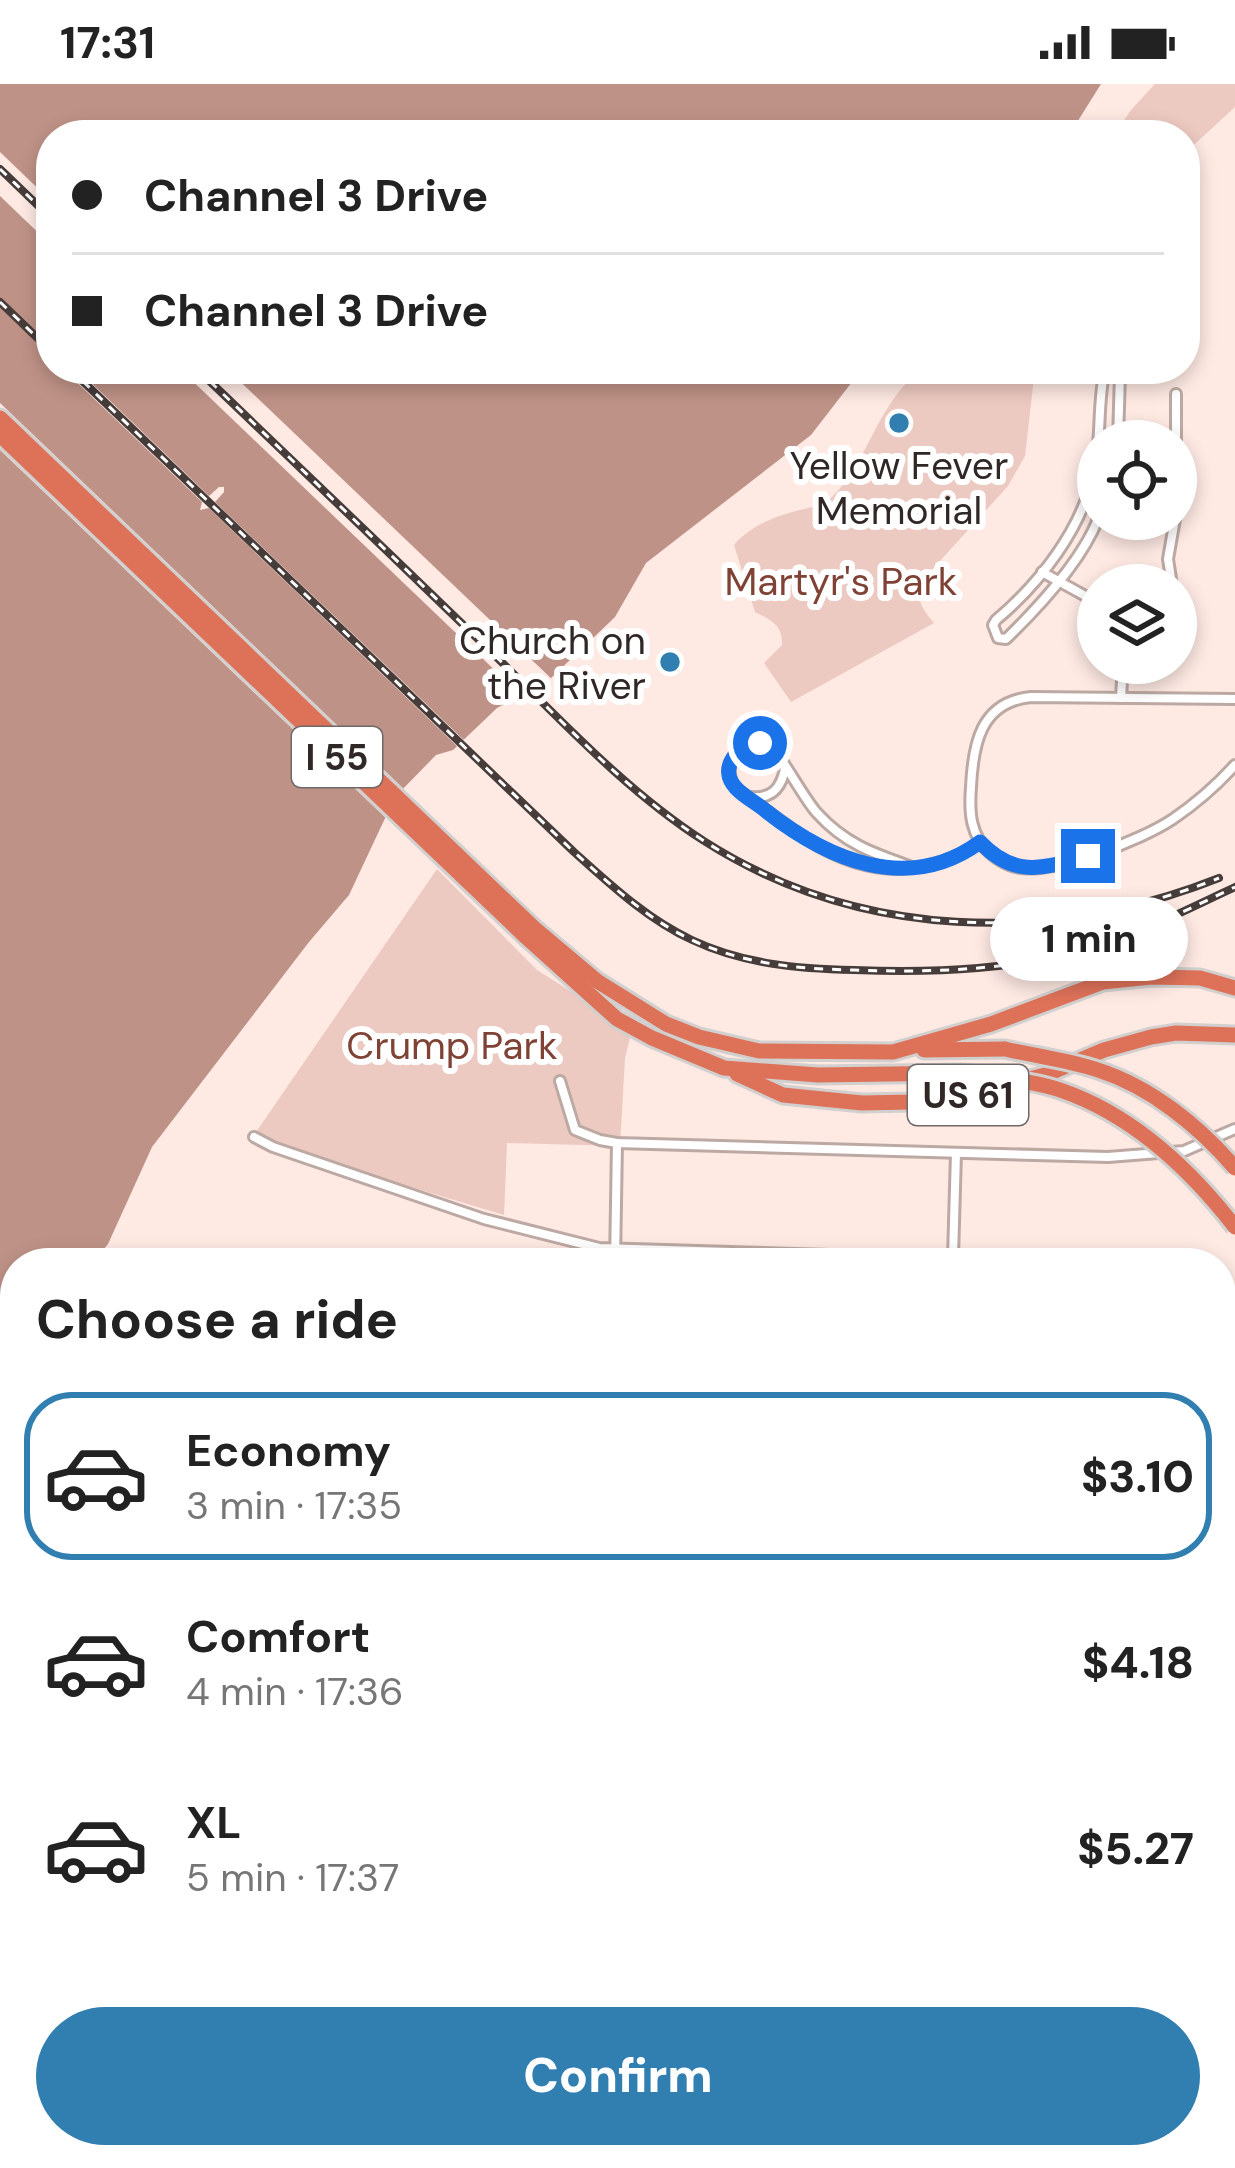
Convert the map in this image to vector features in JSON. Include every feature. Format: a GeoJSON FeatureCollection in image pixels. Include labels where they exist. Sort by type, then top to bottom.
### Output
{"type":"FeatureCollection","features":[{"type":"Feature","properties":{"kind":"highway","name":"I 55"},"geometry":{"type":"LineString","coordinates":[[0,418],[617,1018],[724,1068],[801,1075],[962,1073],[1059,1089],[1100,1107],[1158,1146],[1195,1179],[1235,1228]]}},
{"type":"Feature","properties":{"kind":"highway","name":"I 55"},"geometry":{"type":"LineString","coordinates":[[0,435],[530,933],[666,1024],[759,1051],[1005,1049],[1098,1070],[1170,1108],[1210,1139],[1235,1168]]}},
{"type":"Feature","properties":{"kind":"highway","name":"US 61"},"geometry":{"type":"LineString","coordinates":[[893,1052],[991,1024],[1103,982],[1151,976],[1200,978],[1235,988]]}},
{"type":"Feature","properties":{"kind":"highway","name":"US 61"},"geometry":{"type":"LineString","coordinates":[[724,1068],[783,1095],[862,1103],[912,1102],[965,1096],[1045,1075],[1104,1050],[1151,1037],[1209,1032],[1235,1035]]}},
{"type":"Feature","properties":{"kind":"highway"},"geometry":{"type":"LineString","coordinates":[[1209,1032],[1235,1050]]}},
{"type":"Feature","properties":{"kind":"street"},"geometry":{"type":"LineString","coordinates":[[1087,540],[1006,639],[998,638],[993,626],[996,620],[1042,572],[1072,530],[1088,494],[1104,384]]}},
{"type":"Feature","properties":{"kind":"street"},"geometry":{"type":"LineString","coordinates":[[1119,420],[1120,384]]}},
{"type":"Feature","properties":{"kind":"street"},"geometry":{"type":"LineString","coordinates":[[1176,394],[1176,420]]}},
{"type":"Feature","properties":{"kind":"street"},"geometry":{"type":"LineString","coordinates":[[1042,572],[1077,591]]}},
{"type":"Feature","properties":{"kind":"street"},"geometry":{"type":"LineString","coordinates":[[1121,698],[1122,684]]}},
{"type":"Feature","properties":{"kind":"street"},"geometry":{"type":"LineString","coordinates":[[1235,700],[1020,698],[995,712],[973,749],[971,826],[992,855],[1018,868],[1049,866],[1135,840],[1172,820],[1235,765]]}},
{"type":"Feature","properties":{"kind":"street"},"geometry":{"type":"LineString","coordinates":[[915,868],[844,839],[814,811],[777,751],[766,744],[748,744],[731,760],[736,789],[795,834],[831,852],[881,868],[915,868],[967,852],[980,842]]}},
{"type":"Feature","properties":{"kind":"street"},"geometry":{"type":"LineString","coordinates":[[749,797],[776,791],[785,767]]}},
{"type":"Feature","properties":{"kind":"street"},"geometry":{"type":"LineString","coordinates":[[1220,782],[1235,777]]}},
{"type":"Feature","properties":{"kind":"street"},"geometry":{"type":"LineString","coordinates":[[560,1081],[575,1130],[617,1143],[1127,1156],[1184,1151],[1235,1129]]}},
{"type":"Feature","properties":{"kind":"street"},"geometry":{"type":"LineString","coordinates":[[254,1137],[484,1219],[599,1248],[647,1248]]}},
{"type":"Feature","properties":{"kind":"street"},"geometry":{"type":"LineString","coordinates":[[616,1246],[617,1143]]}},
{"type":"Feature","properties":{"kind":"street"},"geometry":{"type":"LineString","coordinates":[[953,1248],[956,1153]]}},
{"type":"Feature","properties":{"kind":"green space"},"geometry":{"type":"Polygon","coordinates":[[[1155,84],[1235,84],[1235,107],[1200,139],[1200,120],[1124,120],[1155,84]]]}},
{"type":"Feature","properties":{"kind":"green space","name":"Martyr's Park"},"geometry":{"type":"Polygon","coordinates":[[[905,384],[1033,384],[1025,456],[1008,486],[920,583],[921,605],[934,623],[791,702],[764,663],[782,645],[780,633],[755,612],[734,545],[766,521],[832,497],[855,467],[905,384]]]}},
{"type":"Feature","properties":{"kind":"green space","name":"Crump Park"},"geometry":{"type":"Polygon","coordinates":[[[437,869],[537,970],[632,1030],[625,1058],[620,1146],[507,1143],[504,1215],[275,1146],[254,1135],[437,869]]]}},
{"type":"Feature","properties":{"kind":"shaded area"},"geometry":{"type":"Polygon","coordinates":[[[0,84],[1101,84],[1078,120],[36,120],[36,384],[850,384],[811,435],[646,563],[615,617],[549,680],[497,708],[453,750],[436,755],[395,797],[349,895],[152,1147],[105,1248],[0,1248],[0,84]]]}},
{"type":"Feature","properties":{"kind":"pier"},"geometry":{"type":"Polygon","coordinates":[[[0,152],[36,187],[36,231],[0,196],[0,152]]]}},
{"type":"Feature","properties":{"kind":"pier"},"geometry":{"type":"Polygon","coordinates":[[[79,384],[93,384],[209,496],[224,487],[215,502],[468,744],[461,750],[209,508],[200,510],[202,502],[79,384]]]}},
{"type":"Feature","properties":{"kind":"pier"},"geometry":{"type":"Polygon","coordinates":[[[196,384],[243,384],[556,683],[526,700],[196,384]]]}},
{"type":"Feature","properties":{"kind":"pier"},"geometry":{"type":"Polygon","coordinates":[[[0,403],[407,792],[389,821],[0,450],[0,403]]]}},
{"type":"Feature","properties":{"kind":"railway"},"geometry":{"type":"LineString","coordinates":[[0,169],[36,204]]}},
{"type":"Feature","properties":{"kind":"railway"},"geometry":{"type":"LineString","coordinates":[[0,302],[36,337]]}},
{"type":"Feature","properties":{"kind":"railway"},"geometry":{"type":"LineString","coordinates":[[86,384],[574,852],[645,912],[692,940],[731,955],[792,966],[885,971],[978,968],[1100,945],[1235,887]]}},
{"type":"Feature","properties":{"kind":"railway"},"geometry":{"type":"LineString","coordinates":[[213,384],[615,772],[673,820],[764,874],[826,898],[891,914],[956,922],[1023,922],[1089,914],[1155,900],[1219,878]]}},
{"type":"Feature","properties":{"kind":"place","name":"Yellow Fever Memorial"},"geometry":{"type":"Point","coordinates":[899,423]}},
{"type":"Feature","properties":{"kind":"place","name":"Church on the River"},"geometry":{"type":"Point","coordinates":[670,662]}},
{"type":"Feature","properties":{"kind":"route"},"geometry":{"type":"LineString","coordinates":[[760,743],[748,744],[734,755],[730,775],[736,789],[795,834],[856,861],[881,868],[915,868],[967,852],[980,842],[992,855],[1018,868],[1088,856]]}}]}
